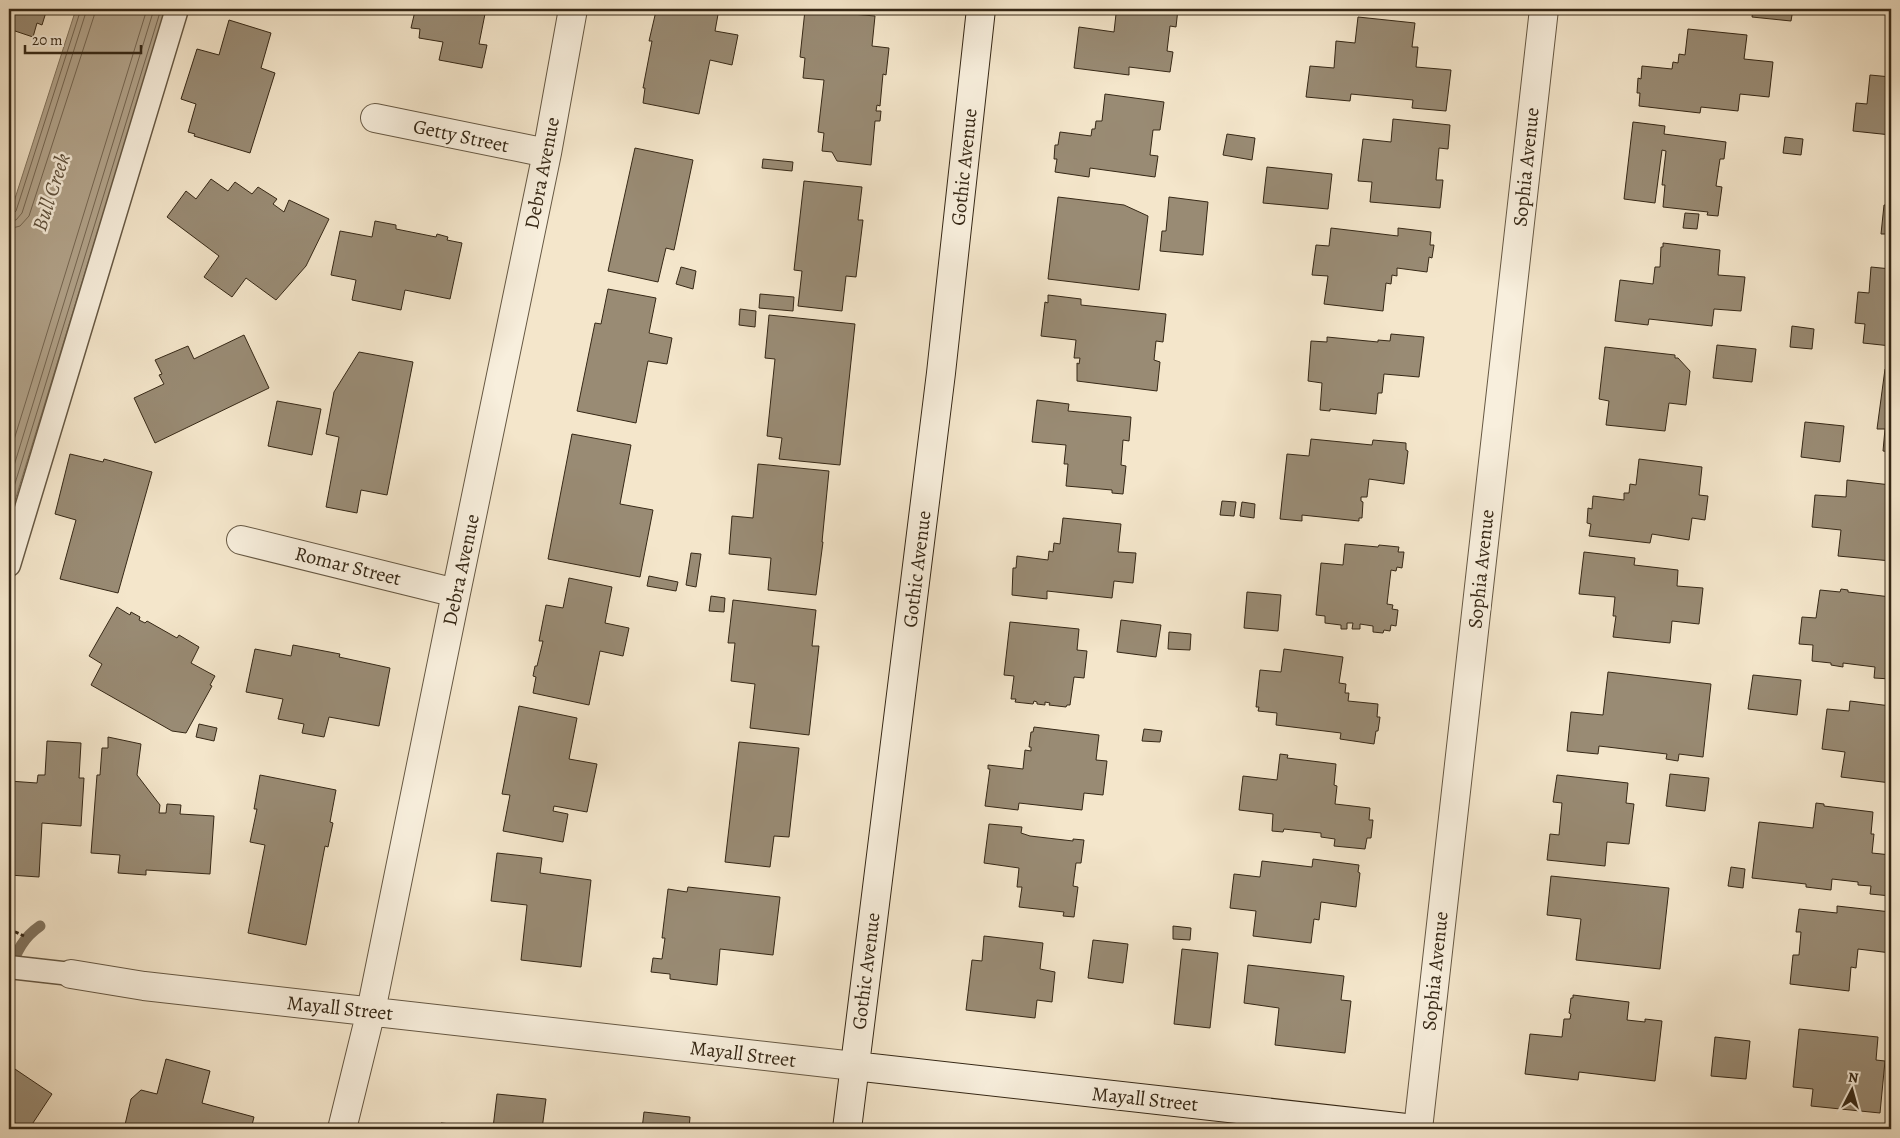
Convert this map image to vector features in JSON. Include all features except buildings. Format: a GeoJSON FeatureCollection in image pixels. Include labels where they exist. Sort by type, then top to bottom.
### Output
{"type":"FeatureCollection","features":[{"type":"Feature","properties":{"kind":"street","name":"Debra Avenue"},"geometry":{"type":"LineString","coordinates":[[342,1129],[371,1011],[547,154],[573,9]]}},
{"type":"Feature","properties":{"kind":"street","name":"Gothic Avenue"},"geometry":{"type":"LineString","coordinates":[[847,1129],[941,373],[981,9]]}},
{"type":"Feature","properties":{"kind":"street","name":"Sophia Avenue"},"geometry":{"type":"LineString","coordinates":[[1416,1129],[1544,9]]}},
{"type":"Feature","properties":{"kind":"street","name":"Getty Street"},"geometry":{"type":"LineString","coordinates":[[376,118],[547,154]]}},
{"type":"Feature","properties":{"kind":"street","name":"Romar Street"},"geometry":{"type":"LineString","coordinates":[[241,540],[456,593]]}},
{"type":"Feature","properties":{"kind":"street","name":"Mayall Street"},"geometry":{"type":"LineString","coordinates":[[71,974],[144,986],[1416,1129]]}},
{"type":"Feature","properties":{"kind":"lane"},"geometry":{"type":"LineString","coordinates":[[9,566],[177,9]]}},
{"type":"Feature","properties":{"kind":"lane"},"geometry":{"type":"LineString","coordinates":[[9,967],[71,974]]}},
{"type":"Feature","properties":{"kind":"water","name":"Bull Creek"},"geometry":{"type":"Polygon","coordinates":[[[76,9],[166,9],[9,520],[9,217],[76,9]]]}},
{"type":"Feature","properties":{"kind":"waterway"},"geometry":{"type":"LineString","coordinates":[[11,971],[21,946],[29,935],[40,926]]}}]}
